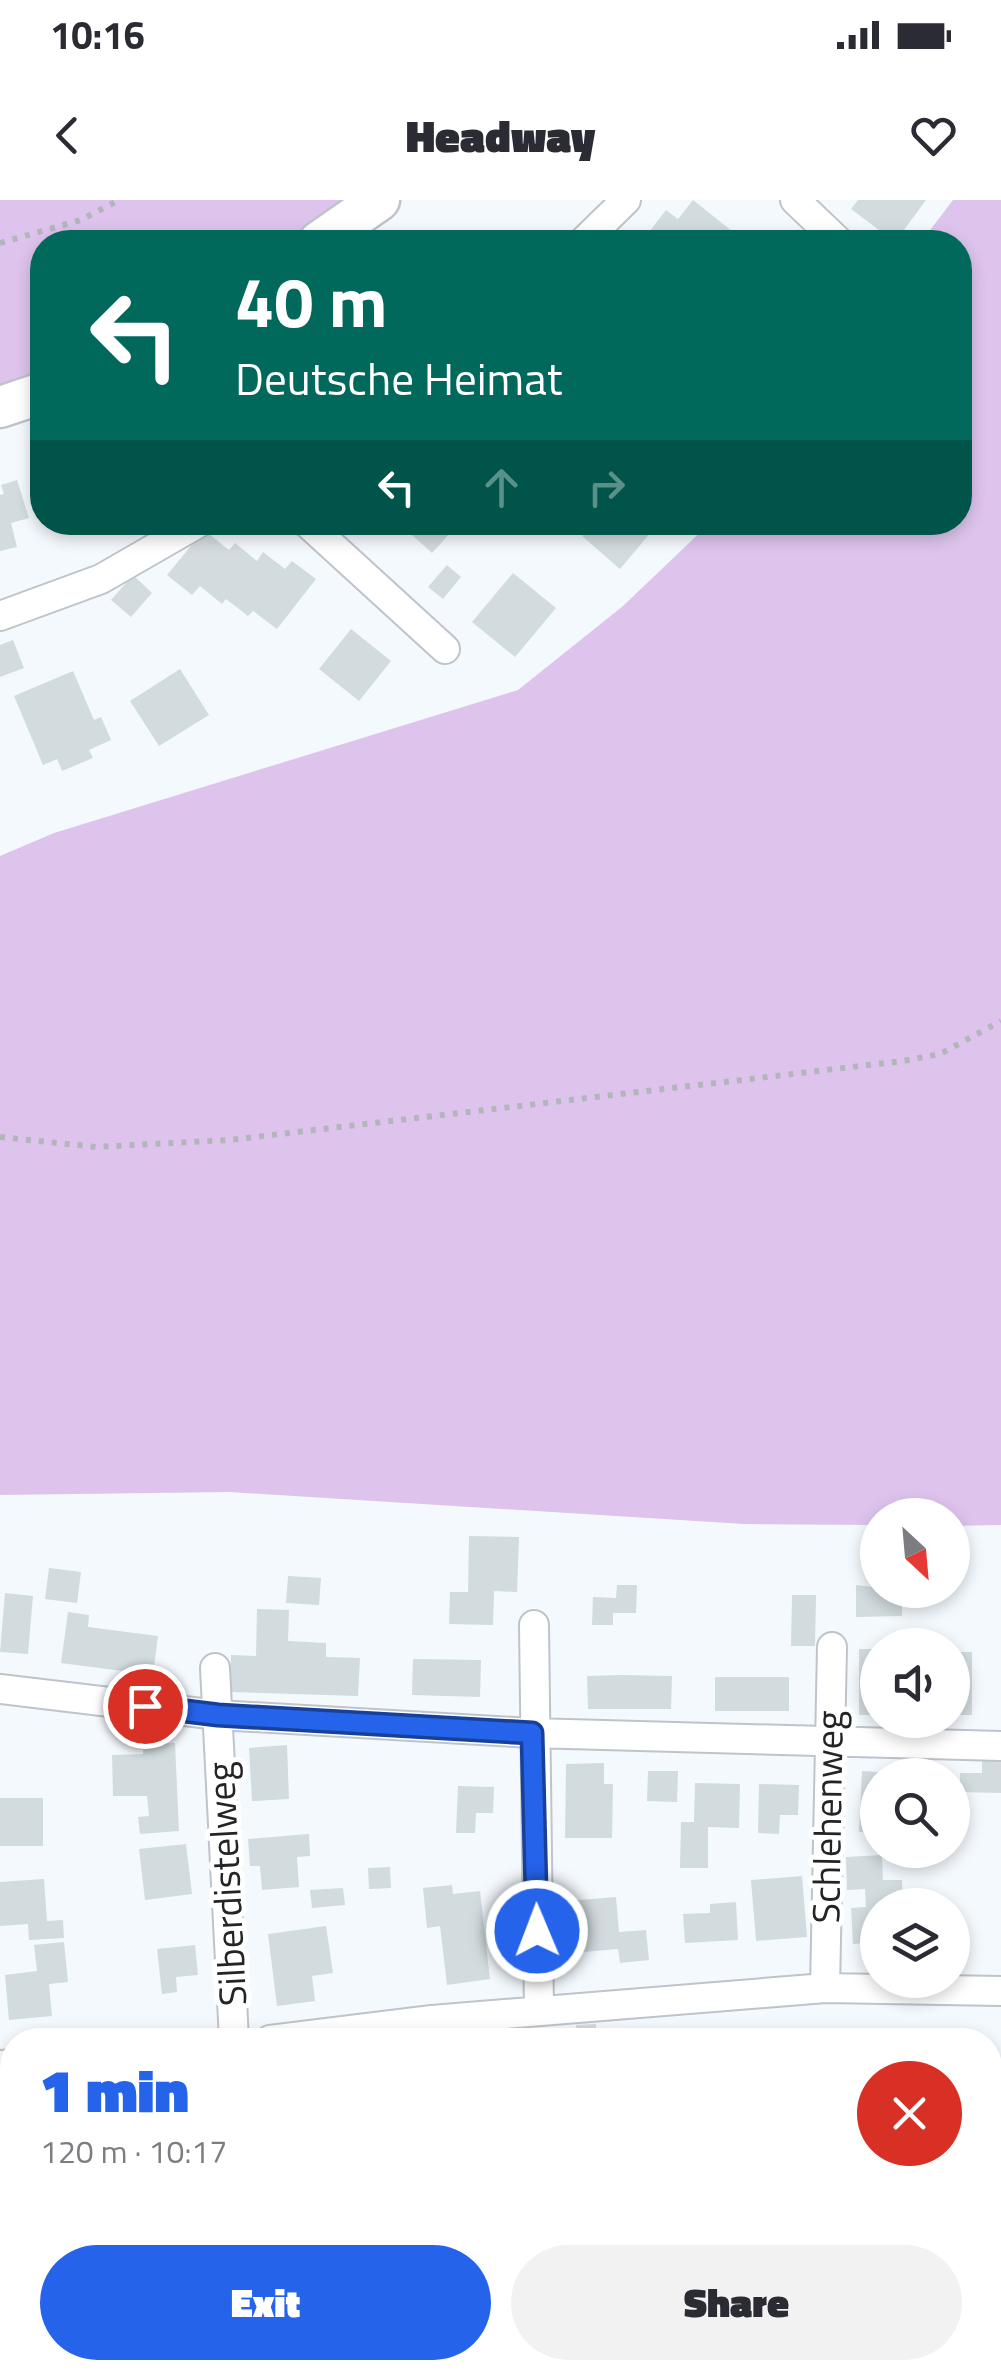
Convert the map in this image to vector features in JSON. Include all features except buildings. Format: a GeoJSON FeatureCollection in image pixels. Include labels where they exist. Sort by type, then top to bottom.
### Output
{"type":"FeatureCollection","features":[{"type":"Feature","properties":{"kind":"street"},"geometry":{"type":"LineString","coordinates":[[336,230],[379,200]]}},
{"type":"Feature","properties":{"kind":"street"},"geometry":{"type":"LineString","coordinates":[[595,230],[626,200]]}},
{"type":"Feature","properties":{"kind":"street"},"geometry":{"type":"LineString","coordinates":[[795,200],[826,230]]}},
{"type":"Feature","properties":{"kind":"street"},"geometry":{"type":"LineString","coordinates":[[0,407],[30,397]]}},
{"type":"Feature","properties":{"kind":"street"},"geometry":{"type":"LineString","coordinates":[[0,616],[101,579],[177,535]]}},
{"type":"Feature","properties":{"kind":"street"},"geometry":{"type":"LineString","coordinates":[[320,535],[445,649]]}},
{"type":"Feature","properties":{"kind":"street"},"geometry":{"type":"LineString","coordinates":[[534,1625],[532,1733],[539,2010]]}},
{"type":"Feature","properties":{"kind":"street","name":"Schlehenweg"},"geometry":{"type":"LineString","coordinates":[[824,1988],[832,1647]]}},
{"type":"Feature","properties":{"kind":"street","name":"Silberdistelweg"},"geometry":{"type":"LineString","coordinates":[[215,1668],[233,2028]]}},
{"type":"Feature","properties":{"kind":"street"},"geometry":{"type":"LineString","coordinates":[[0,1689],[218,1715],[532,1733],[1001,1746]]}},
{"type":"Feature","properties":{"kind":"street"},"geometry":{"type":"LineString","coordinates":[[378,2028],[539,2010],[824,1988],[1001,1992]]}},
{"type":"Feature","properties":{"kind":"path"},"geometry":{"type":"LineString","coordinates":[[46,230],[81,220],[119,200]]}},
{"type":"Feature","properties":{"kind":"path"},"geometry":{"type":"LineString","coordinates":[[0,243],[30,234]]}},
{"type":"Feature","properties":{"kind":"path"},"geometry":{"type":"LineString","coordinates":[[0,1137],[96,1147],[229,1140],[904,1060],[940,1054],[1001,1021]]}},
{"type":"Feature","properties":{"kind":"shaded area"},"geometry":{"type":"Polygon","coordinates":[[[0,200],[345,200],[301,230],[30,230],[30,374],[0,385],[0,200]]]}},
{"type":"Feature","properties":{"kind":"shaded area"},"geometry":{"type":"Polygon","coordinates":[[[953,200],[1001,200],[1001,1525],[970,1526],[970,1498],[860,1498],[860,1525],[744,1524],[229,1492],[0,1495],[0,856],[54,833],[518,690],[623,606],[697,535],[972,535],[972,230],[930,230],[953,200]]]}},
{"type":"Feature","properties":{"kind":"route"},"geometry":{"type":"LineString","coordinates":[[145,1706],[218,1715],[532,1733],[537,1931]]}}]}
